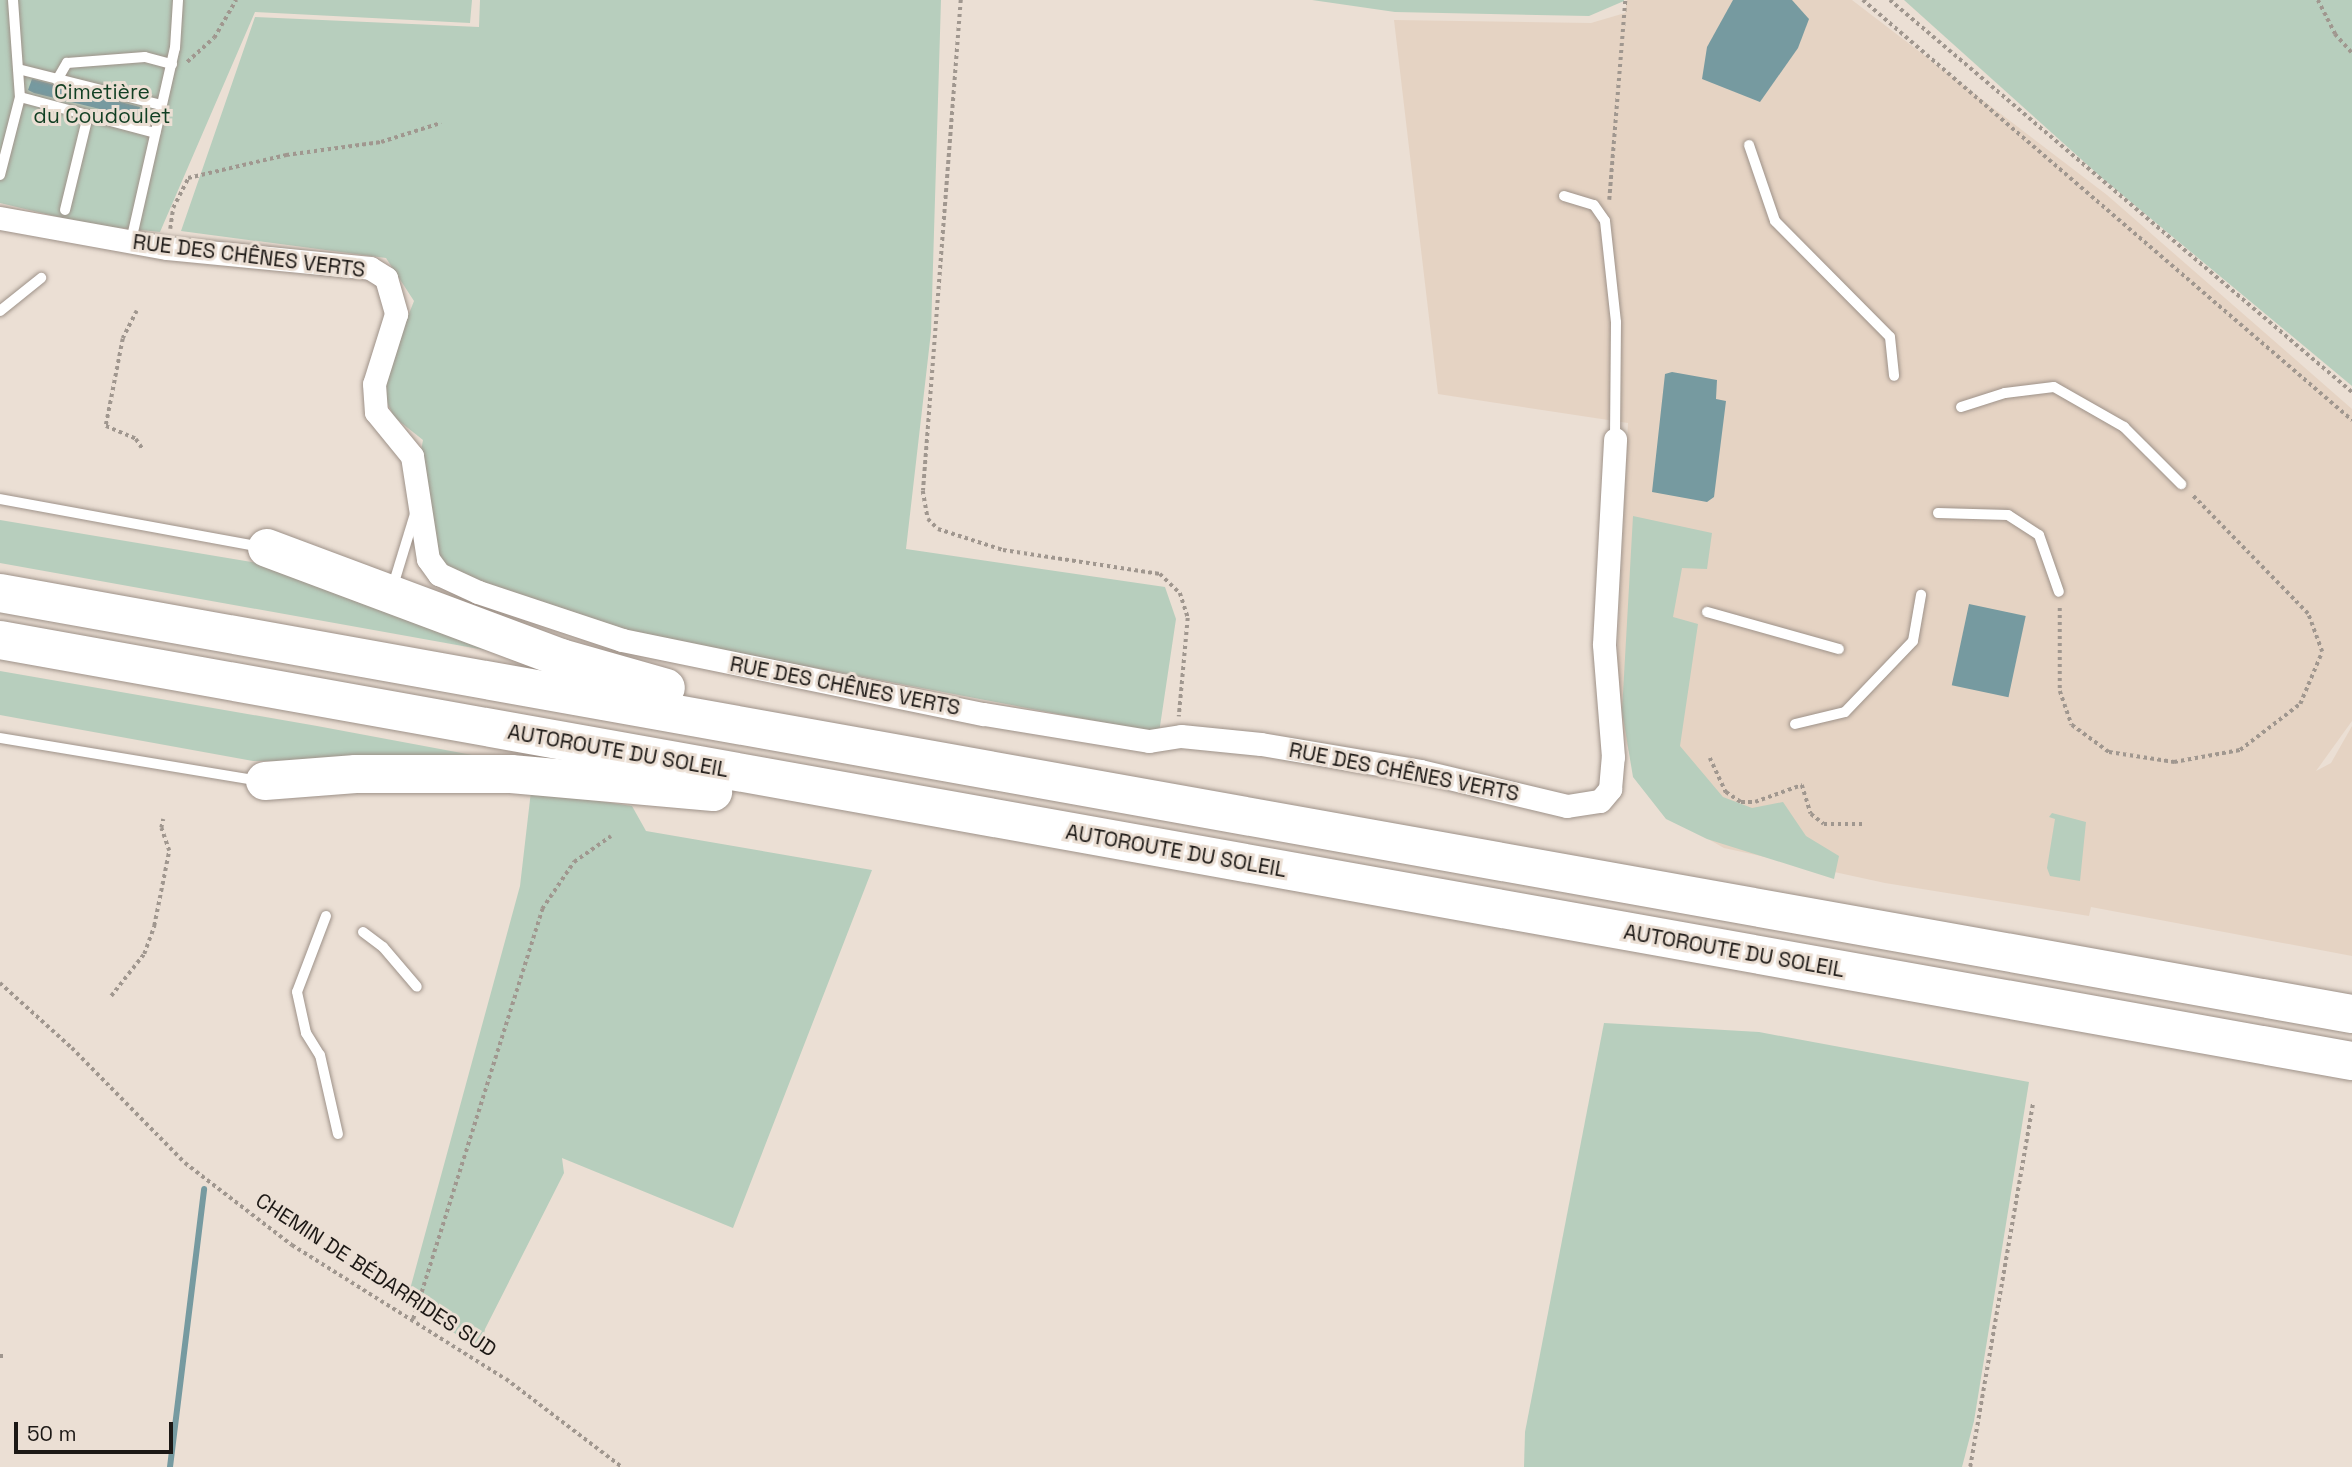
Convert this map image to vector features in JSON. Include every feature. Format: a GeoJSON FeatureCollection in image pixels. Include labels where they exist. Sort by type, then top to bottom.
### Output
{"type":"FeatureCollection","features":[{"type":"Feature","properties":{"kind":"highway"},"geometry":{"type":"LineString","coordinates":[[267,548],[561,658],[727,702],[886,751]]}},
{"type":"Feature","properties":{"kind":"highway"},"geometry":{"type":"LineString","coordinates":[[0,593],[2352,1014]]}},
{"type":"Feature","properties":{"kind":"highway","name":"AUTOROUTE DU SOLEIL"},"geometry":{"type":"LineString","coordinates":[[0,640],[2352,1061]]}},
{"type":"Feature","properties":{"kind":"highway"},"geometry":{"type":"LineString","coordinates":[[265,781],[356,774],[511,774],[743,795],[876,797]]}},
{"type":"Feature","properties":{"kind":"street","name":"RUE DES CHÊNES VERTS"},"geometry":{"type":"LineString","coordinates":[[0,218],[167,248],[370,268],[386,278],[396,314],[374,384],[376,412],[412,456],[417,508],[428,559],[439,574],[478,592],[622,640],[984,714],[1149,741],[1181,736],[1261,744],[1420,771],[1567,806],[1600,801],[1610,789],[1613,757],[1604,644],[1615,439]]}},
{"type":"Feature","properties":{"kind":"lane"},"geometry":{"type":"LineString","coordinates":[[0,175],[20,97],[13,0]]}},
{"type":"Feature","properties":{"kind":"lane"},"geometry":{"type":"LineString","coordinates":[[131,242],[172,64],[178,0]]}},
{"type":"Feature","properties":{"kind":"lane"},"geometry":{"type":"LineString","coordinates":[[57,80],[67,63],[145,57],[172,64]]}},
{"type":"Feature","properties":{"kind":"lane"},"geometry":{"type":"LineString","coordinates":[[18,69],[161,105]]}},
{"type":"Feature","properties":{"kind":"lane"},"geometry":{"type":"LineString","coordinates":[[20,97],[155,133]]}},
{"type":"Feature","properties":{"kind":"lane"},"geometry":{"type":"LineString","coordinates":[[65,210],[88,116]]}},
{"type":"Feature","properties":{"kind":"lane"},"geometry":{"type":"LineString","coordinates":[[1749,145],[1776,221],[1890,337],[1894,376]]}},
{"type":"Feature","properties":{"kind":"lane"},"geometry":{"type":"LineString","coordinates":[[1564,196],[1594,205],[1605,221],[1616,322],[1615,439]]}},
{"type":"Feature","properties":{"kind":"lane"},"geometry":{"type":"LineString","coordinates":[[0,311],[41,278]]}},
{"type":"Feature","properties":{"kind":"lane"},"geometry":{"type":"LineString","coordinates":[[1961,407],[2005,393],[2054,387],[2124,427],[2181,484]]}},
{"type":"Feature","properties":{"kind":"lane"},"geometry":{"type":"LineString","coordinates":[[0,499],[267,548]]}},
{"type":"Feature","properties":{"kind":"lane"},"geometry":{"type":"LineString","coordinates":[[390,595],[417,508]]}},
{"type":"Feature","properties":{"kind":"lane"},"geometry":{"type":"LineString","coordinates":[[1938,513],[2008,515],[2039,535],[2059,592]]}},
{"type":"Feature","properties":{"kind":"lane"},"geometry":{"type":"LineString","coordinates":[[1795,724],[1845,712],[1913,641],[1921,595]]}},
{"type":"Feature","properties":{"kind":"lane"},"geometry":{"type":"LineString","coordinates":[[1707,612],[1839,649]]}},
{"type":"Feature","properties":{"kind":"lane"},"geometry":{"type":"LineString","coordinates":[[0,738],[265,781]]}},
{"type":"Feature","properties":{"kind":"lane"},"geometry":{"type":"LineString","coordinates":[[326,916],[297,992],[306,1032],[320,1055],[338,1134]]}},
{"type":"Feature","properties":{"kind":"lane"},"geometry":{"type":"LineString","coordinates":[[363,932],[383,947],[417,987]]}},
{"type":"Feature","properties":{"kind":"path"},"geometry":{"type":"LineString","coordinates":[[172,64],[185,63],[207,46],[236,0]]}},
{"type":"Feature","properties":{"kind":"path"},"geometry":{"type":"LineString","coordinates":[[961,0],[923,491],[928,519],[938,529],[1003,550],[1160,574],[1180,593],[1188,618],[1178,721],[1181,736]]}},
{"type":"Feature","properties":{"kind":"path"},"geometry":{"type":"LineString","coordinates":[[1605,221],[1625,0]]}},
{"type":"Feature","properties":{"kind":"path"},"geometry":{"type":"LineString","coordinates":[[1863,0],[2352,420]]}},
{"type":"Feature","properties":{"kind":"path"},"geometry":{"type":"LineString","coordinates":[[1890,0],[2352,392]]}},
{"type":"Feature","properties":{"kind":"path"},"geometry":{"type":"LineString","coordinates":[[2318,0],[2335,34],[2352,53]]}},
{"type":"Feature","properties":{"kind":"path"},"geometry":{"type":"LineString","coordinates":[[167,248],[173,208],[188,178],[286,155],[381,142],[441,123]]}},
{"type":"Feature","properties":{"kind":"path"},"geometry":{"type":"LineString","coordinates":[[137,311],[123,339],[106,426],[136,439],[142,448]]}},
{"type":"Feature","properties":{"kind":"path"},"geometry":{"type":"LineString","coordinates":[[2059,592],[2060,691],[2072,725],[2109,752],[2174,762],[2240,750],[2300,704],[2322,652],[2308,614],[2235,534],[2181,484]]}},
{"type":"Feature","properties":{"kind":"path"},"geometry":{"type":"LineString","coordinates":[[1710,758],[1727,792],[1741,802],[1755,802],[1802,785],[1811,814],[1824,824],[1862,824]]}},
{"type":"Feature","properties":{"kind":"path"},"geometry":{"type":"LineString","coordinates":[[111,996],[144,954],[154,926],[169,851],[163,819]]}},
{"type":"Feature","properties":{"kind":"path"},"geometry":{"type":"LineString","coordinates":[[413,1319],[542,909],[574,862],[611,836]]}},
{"type":"Feature","properties":{"kind":"path","name":"CHEMIN DE BÉDARRIDES SUD"},"geometry":{"type":"LineString","coordinates":[[0,983],[82,1057],[185,1163],[292,1245],[506,1379],[622,1467]]}},
{"type":"Feature","properties":{"kind":"path"},"geometry":{"type":"LineString","coordinates":[[1970,1467],[2034,1103]]}},
{"type":"Feature","properties":{"kind":"path"},"geometry":{"type":"LineString","coordinates":[[0,1356],[7,1356]]}},
{"type":"Feature","properties":{"kind":"shaded area"},"geometry":{"type":"Polygon","coordinates":[[[1627,0],[1852,0],[2107,195],[2352,409],[2352,721],[2316,771],[2331,763],[2352,726],[2352,956],[2091,907],[2089,916],[1885,883],[1724,848],[1669,817],[1636,775],[1615,705],[1628,423],[1438,394],[1394,20],[1591,23],[1625,13],[1627,0]]]}},
{"type":"Feature","properties":{"kind":"green space","name":"Cimetière du Coudoulet"},"geometry":{"type":"Polygon","coordinates":[[[0,0],[472,0],[470,23],[255,12],[160,232],[92,225],[0,203],[0,0]]]}},
{"type":"Feature","properties":{"kind":"green space"},"geometry":{"type":"Polygon","coordinates":[[[480,0],[941,0],[931,332],[906,549],[1165,587],[1176,619],[1159,733],[694,645],[621,635],[425,565],[410,510],[423,440],[394,417],[380,387],[414,301],[386,258],[181,231],[255,17],[479,27],[480,0]]]}},
{"type":"Feature","properties":{"kind":"green space"},"geometry":{"type":"Polygon","coordinates":[[[1312,0],[1624,1],[1589,16],[1395,12],[1312,0]]]}},
{"type":"Feature","properties":{"kind":"green space"},"geometry":{"type":"Polygon","coordinates":[[[1904,0],[2352,0],[2352,386],[2102,178],[1904,0]]]}},
{"type":"Feature","properties":{"kind":"green space"},"geometry":{"type":"Polygon","coordinates":[[[1633,516],[1712,533],[1707,569],[1682,568],[1673,617],[1698,624],[1680,746],[1723,797],[1752,808],[1783,802],[1806,836],[1839,856],[1834,879],[1707,839],[1666,819],[1633,777],[1622,711],[1633,516]]]}},
{"type":"Feature","properties":{"kind":"green space"},"geometry":{"type":"Polygon","coordinates":[[[0,520],[300,570],[507,654],[0,563],[0,520]]]}},
{"type":"Feature","properties":{"kind":"green space"},"geometry":{"type":"Polygon","coordinates":[[[0,671],[499,760],[253,761],[0,715],[0,671]]]}},
{"type":"Feature","properties":{"kind":"green space"},"geometry":{"type":"Polygon","coordinates":[[[531,791],[632,806],[646,831],[872,870],[733,1228],[562,1158],[564,1173],[485,1329],[481,1349],[406,1304],[520,886],[531,791]]]}},
{"type":"Feature","properties":{"kind":"green space"},"geometry":{"type":"Polygon","coordinates":[[[2052,813],[2086,822],[2080,881],[2050,876],[2047,868],[2055,819],[2049,817],[2052,813]]]}},
{"type":"Feature","properties":{"kind":"green space"},"geometry":{"type":"Polygon","coordinates":[[[1604,1023],[1759,1032],[2029,1082],[1974,1421],[1962,1467],[1524,1467],[1525,1432],[1604,1023]]]}},
{"type":"Feature","properties":{"kind":"water"},"geometry":{"type":"Polygon","coordinates":[[[1733,0],[1792,0],[1809,19],[1798,48],[1760,102],[1702,79],[1707,47],[1733,0]]]}},
{"type":"Feature","properties":{"kind":"water"},"geometry":{"type":"Polygon","coordinates":[[[32,79],[140,107],[137,118],[34,93],[28,90],[32,79]]]}},
{"type":"Feature","properties":{"kind":"water"},"geometry":{"type":"Polygon","coordinates":[[[1672,372],[1717,380],[1716,399],[1726,401],[1714,497],[1707,502],[1652,492],[1665,374],[1672,372]]]}},
{"type":"Feature","properties":{"kind":"water"},"geometry":{"type":"Polygon","coordinates":[[[1969,604],[2026,616],[2008,697],[1952,685],[1969,604]]]}},
{"type":"Feature","properties":{"kind":"waterway"},"geometry":{"type":"LineString","coordinates":[[170,1467],[204,1189]]}}]}
